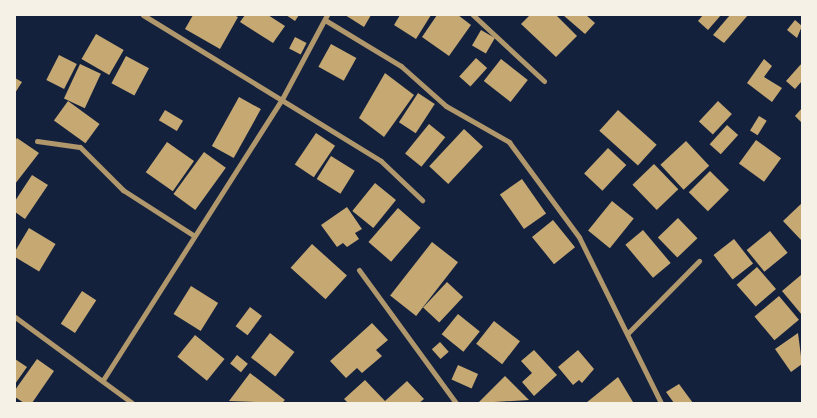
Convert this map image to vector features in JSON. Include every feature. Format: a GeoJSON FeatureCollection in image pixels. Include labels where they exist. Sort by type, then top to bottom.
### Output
{"type":"FeatureCollection","features":[{"type":"Feature","properties":{"kind":"street"},"geometry":{"type":"LineString","coordinates":[[143,15],[380,161],[422,200]]}},
{"type":"Feature","properties":{"kind":"street"},"geometry":{"type":"LineString","coordinates":[[473,15],[544,81]]}},
{"type":"Feature","properties":{"kind":"street"},"geometry":{"type":"LineString","coordinates":[[103,380],[193,235],[282,101],[326,17],[401,66],[446,106],[509,142],[579,236],[629,332],[661,403]]}},
{"type":"Feature","properties":{"kind":"street"},"geometry":{"type":"LineString","coordinates":[[37,141],[80,147],[123,190],[193,235]]}},
{"type":"Feature","properties":{"kind":"street"},"geometry":{"type":"LineString","coordinates":[[629,332],[699,261]]}},
{"type":"Feature","properties":{"kind":"street"},"geometry":{"type":"LineString","coordinates":[[359,270],[456,403]]}},
{"type":"Feature","properties":{"kind":"street"},"geometry":{"type":"LineString","coordinates":[[15,317],[132,403]]}},
{"type":"Feature","properties":{"kind":"building"},"geometry":{"type":"Polygon","coordinates":[[[193,15],[234,15],[238,17],[220,49],[185,29],[193,15]]]}},
{"type":"Feature","properties":{"kind":"building"},"geometry":{"type":"Polygon","coordinates":[[[245,15],[268,15],[285,26],[273,43],[240,22],[245,15]]]}},
{"type":"Feature","properties":{"kind":"building"},"geometry":{"type":"Polygon","coordinates":[[[286,15],[299,15],[295,21],[286,15]]]}},
{"type":"Feature","properties":{"kind":"building"},"geometry":{"type":"Polygon","coordinates":[[[345,15],[371,15],[364,27],[345,15]]]}},
{"type":"Feature","properties":{"kind":"building"},"geometry":{"type":"Polygon","coordinates":[[[400,15],[431,15],[416,39],[394,25],[400,15]]]}},
{"type":"Feature","properties":{"kind":"building"},"geometry":{"type":"Polygon","coordinates":[[[437,15],[458,15],[471,25],[449,56],[422,37],[437,15]]]}},
{"type":"Feature","properties":{"kind":"building"},"geometry":{"type":"Polygon","coordinates":[[[530,15],[556,15],[577,36],[556,57],[521,24],[530,15]]]}},
{"type":"Feature","properties":{"kind":"building"},"geometry":{"type":"Polygon","coordinates":[[[563,15],[586,15],[595,23],[585,34],[563,15]]]}},
{"type":"Feature","properties":{"kind":"building"},"geometry":{"type":"Polygon","coordinates":[[[703,15],[721,15],[708,30],[698,21],[703,15]]]}},
{"type":"Feature","properties":{"kind":"building"},"geometry":{"type":"Polygon","coordinates":[[[730,15],[748,15],[724,43],[713,35],[730,15]]]}},
{"type":"Feature","properties":{"kind":"building"},"geometry":{"type":"Polygon","coordinates":[[[795,20],[802,26],[797,38],[787,30],[795,20]]]}},
{"type":"Feature","properties":{"kind":"building"},"geometry":{"type":"Polygon","coordinates":[[[481,30],[495,38],[486,54],[472,46],[481,30]]]}},
{"type":"Feature","properties":{"kind":"building"},"geometry":{"type":"Polygon","coordinates":[[[96,34],[124,50],[109,75],[82,59],[96,34]]]}},
{"type":"Feature","properties":{"kind":"building"},"geometry":{"type":"Polygon","coordinates":[[[295,37],[307,43],[301,54],[289,49],[295,37]]]}},
{"type":"Feature","properties":{"kind":"building"},"geometry":{"type":"Polygon","coordinates":[[[331,44],[356,58],[344,81],[318,67],[331,44]]]}},
{"type":"Feature","properties":{"kind":"building"},"geometry":{"type":"Polygon","coordinates":[[[59,55],[77,64],[64,89],[46,80],[59,55]]]}},
{"type":"Feature","properties":{"kind":"building"},"geometry":{"type":"Polygon","coordinates":[[[126,56],[149,68],[134,96],[111,83],[126,56]]]}},
{"type":"Feature","properties":{"kind":"building"},"geometry":{"type":"Polygon","coordinates":[[[476,58],[487,68],[470,87],[459,77],[476,58]]]}},
{"type":"Feature","properties":{"kind":"building"},"geometry":{"type":"Polygon","coordinates":[[[501,59],[528,80],[511,102],[484,81],[501,59]]]}},
{"type":"Feature","properties":{"kind":"building"},"geometry":{"type":"Polygon","coordinates":[[[764,59],[772,66],[764,77],[782,88],[772,102],[747,83],[764,59]]]}},
{"type":"Feature","properties":{"kind":"building"},"geometry":{"type":"Polygon","coordinates":[[[802,63],[802,81],[795,89],[786,81],[802,63]]]}},
{"type":"Feature","properties":{"kind":"building"},"geometry":{"type":"Polygon","coordinates":[[[80,64],[101,74],[85,108],[64,98],[80,64]]]}},
{"type":"Feature","properties":{"kind":"building"},"geometry":{"type":"Polygon","coordinates":[[[385,73],[414,95],[384,137],[359,118],[385,73]]]}},
{"type":"Feature","properties":{"kind":"building"},"geometry":{"type":"Polygon","coordinates":[[[15,78],[22,82],[15,93],[15,78]]]}},
{"type":"Feature","properties":{"kind":"building"},"geometry":{"type":"Polygon","coordinates":[[[418,93],[435,104],[416,133],[399,122],[418,93]]]}},
{"type":"Feature","properties":{"kind":"building"},"geometry":{"type":"Polygon","coordinates":[[[239,97],[261,109],[234,158],[212,146],[239,97]]]}},
{"type":"Feature","properties":{"kind":"building"},"geometry":{"type":"Polygon","coordinates":[[[68,101],[100,124],[85,143],[54,120],[68,101]]]}},
{"type":"Feature","properties":{"kind":"building"},"geometry":{"type":"Polygon","coordinates":[[[718,101],[732,114],[713,134],[699,121],[718,101]]]}},
{"type":"Feature","properties":{"kind":"building"},"geometry":{"type":"Polygon","coordinates":[[[802,108],[802,123],[795,116],[802,108]]]}},
{"type":"Feature","properties":{"kind":"building"},"geometry":{"type":"Polygon","coordinates":[[[165,110],[183,121],[177,131],[159,120],[165,110]]]}},
{"type":"Feature","properties":{"kind":"building"},"geometry":{"type":"Polygon","coordinates":[[[618,110],[657,145],[638,166],[599,131],[618,110]]]}},
{"type":"Feature","properties":{"kind":"building"},"geometry":{"type":"Polygon","coordinates":[[[759,116],[767,121],[758,135],[750,130],[759,116]]]}},
{"type":"Feature","properties":{"kind":"building"},"geometry":{"type":"Polygon","coordinates":[[[429,124],[445,137],[421,167],[405,154],[429,124]]]}},
{"type":"Feature","properties":{"kind":"building"},"geometry":{"type":"Polygon","coordinates":[[[727,125],[738,135],[721,154],[710,144],[727,125]]]}},
{"type":"Feature","properties":{"kind":"building"},"geometry":{"type":"Polygon","coordinates":[[[464,129],[483,147],[448,184],[429,166],[464,129]]]}},
{"type":"Feature","properties":{"kind":"building"},"geometry":{"type":"Polygon","coordinates":[[[316,133],[335,146],[314,177],[295,165],[316,133]]]}},
{"type":"Feature","properties":{"kind":"building"},"geometry":{"type":"Polygon","coordinates":[[[17,138],[39,153],[15,184],[15,141],[17,138]]]}},
{"type":"Feature","properties":{"kind":"building"},"geometry":{"type":"Polygon","coordinates":[[[756,140],[781,158],[764,182],[739,163],[756,140]]]}},
{"type":"Feature","properties":{"kind":"building"},"geometry":{"type":"Polygon","coordinates":[[[686,141],[709,166],[684,190],[660,165],[686,141]]]}},
{"type":"Feature","properties":{"kind":"building"},"geometry":{"type":"Polygon","coordinates":[[[167,142],[194,161],[173,191],[146,172],[167,142]]]}},
{"type":"Feature","properties":{"kind":"building"},"geometry":{"type":"Polygon","coordinates":[[[608,148],[626,165],[602,191],[584,174],[608,148]]]}},
{"type":"Feature","properties":{"kind":"building"},"geometry":{"type":"Polygon","coordinates":[[[204,152],[226,168],[195,210],[173,194],[204,152]]]}},
{"type":"Feature","properties":{"kind":"building"},"geometry":{"type":"Polygon","coordinates":[[[331,156],[355,171],[340,194],[317,179],[331,156]]]}},
{"type":"Feature","properties":{"kind":"building"},"geometry":{"type":"Polygon","coordinates":[[[654,164],[678,189],[657,210],[632,185],[654,164]]]}},
{"type":"Feature","properties":{"kind":"building"},"geometry":{"type":"Polygon","coordinates":[[[710,171],[729,190],[708,211],[689,192],[710,171]]]}},
{"type":"Feature","properties":{"kind":"building"},"geometry":{"type":"Polygon","coordinates":[[[32,175],[48,185],[25,219],[15,212],[15,201],[32,175]]]}},
{"type":"Feature","properties":{"kind":"building"},"geometry":{"type":"Polygon","coordinates":[[[522,179],[546,213],[524,229],[500,194],[522,179]]]}},
{"type":"Feature","properties":{"kind":"building"},"geometry":{"type":"Polygon","coordinates":[[[375,183],[396,200],[373,228],[352,211],[375,183]]]}},
{"type":"Feature","properties":{"kind":"building"},"geometry":{"type":"Polygon","coordinates":[[[612,201],[634,219],[610,248],[588,231],[612,201]]]}},
{"type":"Feature","properties":{"kind":"building"},"geometry":{"type":"Polygon","coordinates":[[[802,203],[802,241],[783,221],[802,203]]]}},
{"type":"Feature","properties":{"kind":"building"},"geometry":{"type":"Polygon","coordinates":[[[347,207],[362,229],[355,233],[359,239],[347,247],[343,243],[337,247],[321,225],[347,207]]]}},
{"type":"Feature","properties":{"kind":"building"},"geometry":{"type":"Polygon","coordinates":[[[398,208],[421,228],[391,262],[368,242],[398,208]]]}},
{"type":"Feature","properties":{"kind":"building"},"geometry":{"type":"Polygon","coordinates":[[[678,218],[697,238],[677,258],[658,237],[678,218]]]}},
{"type":"Feature","properties":{"kind":"building"},"geometry":{"type":"Polygon","coordinates":[[[553,220],[575,247],[554,264],[532,237],[553,220]]]}},
{"type":"Feature","properties":{"kind":"building"},"geometry":{"type":"Polygon","coordinates":[[[29,228],[56,244],[39,271],[15,257],[15,251],[29,228]]]}},
{"type":"Feature","properties":{"kind":"building"},"geometry":{"type":"Polygon","coordinates":[[[643,230],[671,263],[653,278],[625,245],[643,230]]]}},
{"type":"Feature","properties":{"kind":"building"},"geometry":{"type":"Polygon","coordinates":[[[770,231],[788,253],[764,272],[747,250],[770,231]]]}},
{"type":"Feature","properties":{"kind":"building"},"geometry":{"type":"Polygon","coordinates":[[[734,239],[753,263],[733,279],[714,255],[734,239]]]}},
{"type":"Feature","properties":{"kind":"building"},"geometry":{"type":"Polygon","coordinates":[[[432,242],[458,262],[416,316],[390,296],[432,242]]]}},
{"type":"Feature","properties":{"kind":"building"},"geometry":{"type":"Polygon","coordinates":[[[312,244],[347,275],[326,299],[291,268],[312,244]]]}},
{"type":"Feature","properties":{"kind":"building"},"geometry":{"type":"Polygon","coordinates":[[[757,267],[776,289],[756,307],[737,285],[757,267]]]}},
{"type":"Feature","properties":{"kind":"building"},"geometry":{"type":"Polygon","coordinates":[[[801,275],[802,277],[802,315],[782,291],[801,275]]]}},
{"type":"Feature","properties":{"kind":"building"},"geometry":{"type":"Polygon","coordinates":[[[447,282],[463,297],[439,323],[423,308],[447,282]]]}},
{"type":"Feature","properties":{"kind":"building"},"geometry":{"type":"Polygon","coordinates":[[[191,286],[218,303],[201,331],[174,314],[191,286]]]}},
{"type":"Feature","properties":{"kind":"building"},"geometry":{"type":"Polygon","coordinates":[[[82,291],[96,300],[75,333],[61,324],[82,291]]]}},
{"type":"Feature","properties":{"kind":"building"},"geometry":{"type":"Polygon","coordinates":[[[779,296],[799,320],[774,340],[754,317],[779,296]]]}},
{"type":"Feature","properties":{"kind":"building"},"geometry":{"type":"Polygon","coordinates":[[[250,307],[262,316],[248,335],[236,326],[250,307]]]}},
{"type":"Feature","properties":{"kind":"building"},"geometry":{"type":"Polygon","coordinates":[[[458,314],[480,332],[463,352],[442,334],[458,314]]]}},
{"type":"Feature","properties":{"kind":"building"},"geometry":{"type":"Polygon","coordinates":[[[494,321],[520,341],[502,364],[476,344],[494,321]]]}},
{"type":"Feature","properties":{"kind":"building"},"geometry":{"type":"Polygon","coordinates":[[[372,323],[388,340],[376,350],[382,356],[362,373],[357,368],[346,378],[330,361],[372,323]]]}},
{"type":"Feature","properties":{"kind":"building"},"geometry":{"type":"Polygon","coordinates":[[[270,333],[294,352],[275,377],[251,357],[270,333]]]}},
{"type":"Feature","properties":{"kind":"building"},"geometry":{"type":"Polygon","coordinates":[[[798,333],[802,364],[791,372],[775,349],[798,333]]]}},
{"type":"Feature","properties":{"kind":"building"},"geometry":{"type":"Polygon","coordinates":[[[195,335],[225,359],[207,381],[177,357],[195,335]]]}},
{"type":"Feature","properties":{"kind":"building"},"geometry":{"type":"Polygon","coordinates":[[[440,342],[449,352],[441,359],[432,349],[440,342]]]}},
{"type":"Feature","properties":{"kind":"building"},"geometry":{"type":"Polygon","coordinates":[[[534,350],[557,375],[534,396],[522,382],[532,373],[521,361],[534,350]]]}},
{"type":"Feature","properties":{"kind":"building"},"geometry":{"type":"Polygon","coordinates":[[[578,350],[594,369],[582,383],[579,380],[573,385],[558,367],[578,350]]]}},
{"type":"Feature","properties":{"kind":"building"},"geometry":{"type":"Polygon","coordinates":[[[237,355],[248,364],[241,372],[230,364],[237,355]]]}},
{"type":"Feature","properties":{"kind":"building"},"geometry":{"type":"Polygon","coordinates":[[[15,359],[27,367],[15,384],[15,359]]]}},
{"type":"Feature","properties":{"kind":"building"},"geometry":{"type":"Polygon","coordinates":[[[37,359],[54,371],[32,403],[24,403],[15,397],[15,390],[37,359]]]}},
{"type":"Feature","properties":{"kind":"building"},"geometry":{"type":"Polygon","coordinates":[[[458,365],[478,374],[472,389],[451,380],[458,365]]]}},
{"type":"Feature","properties":{"kind":"building"},"geometry":{"type":"Polygon","coordinates":[[[250,373],[285,400],[282,403],[229,401],[250,373]]]}},
{"type":"Feature","properties":{"kind":"building"},"geometry":{"type":"Polygon","coordinates":[[[505,376],[529,400],[478,403],[505,376]]]}},
{"type":"Feature","properties":{"kind":"building"},"geometry":{"type":"Polygon","coordinates":[[[618,377],[633,402],[586,403],[618,377]]]}},
{"type":"Feature","properties":{"kind":"building"},"geometry":{"type":"Polygon","coordinates":[[[365,380],[385,401],[407,381],[424,399],[419,403],[348,403],[344,399],[365,380]]]}},
{"type":"Feature","properties":{"kind":"building"},"geometry":{"type":"Polygon","coordinates":[[[679,384],[693,403],[674,403],[666,392],[679,384]]]}}]}
